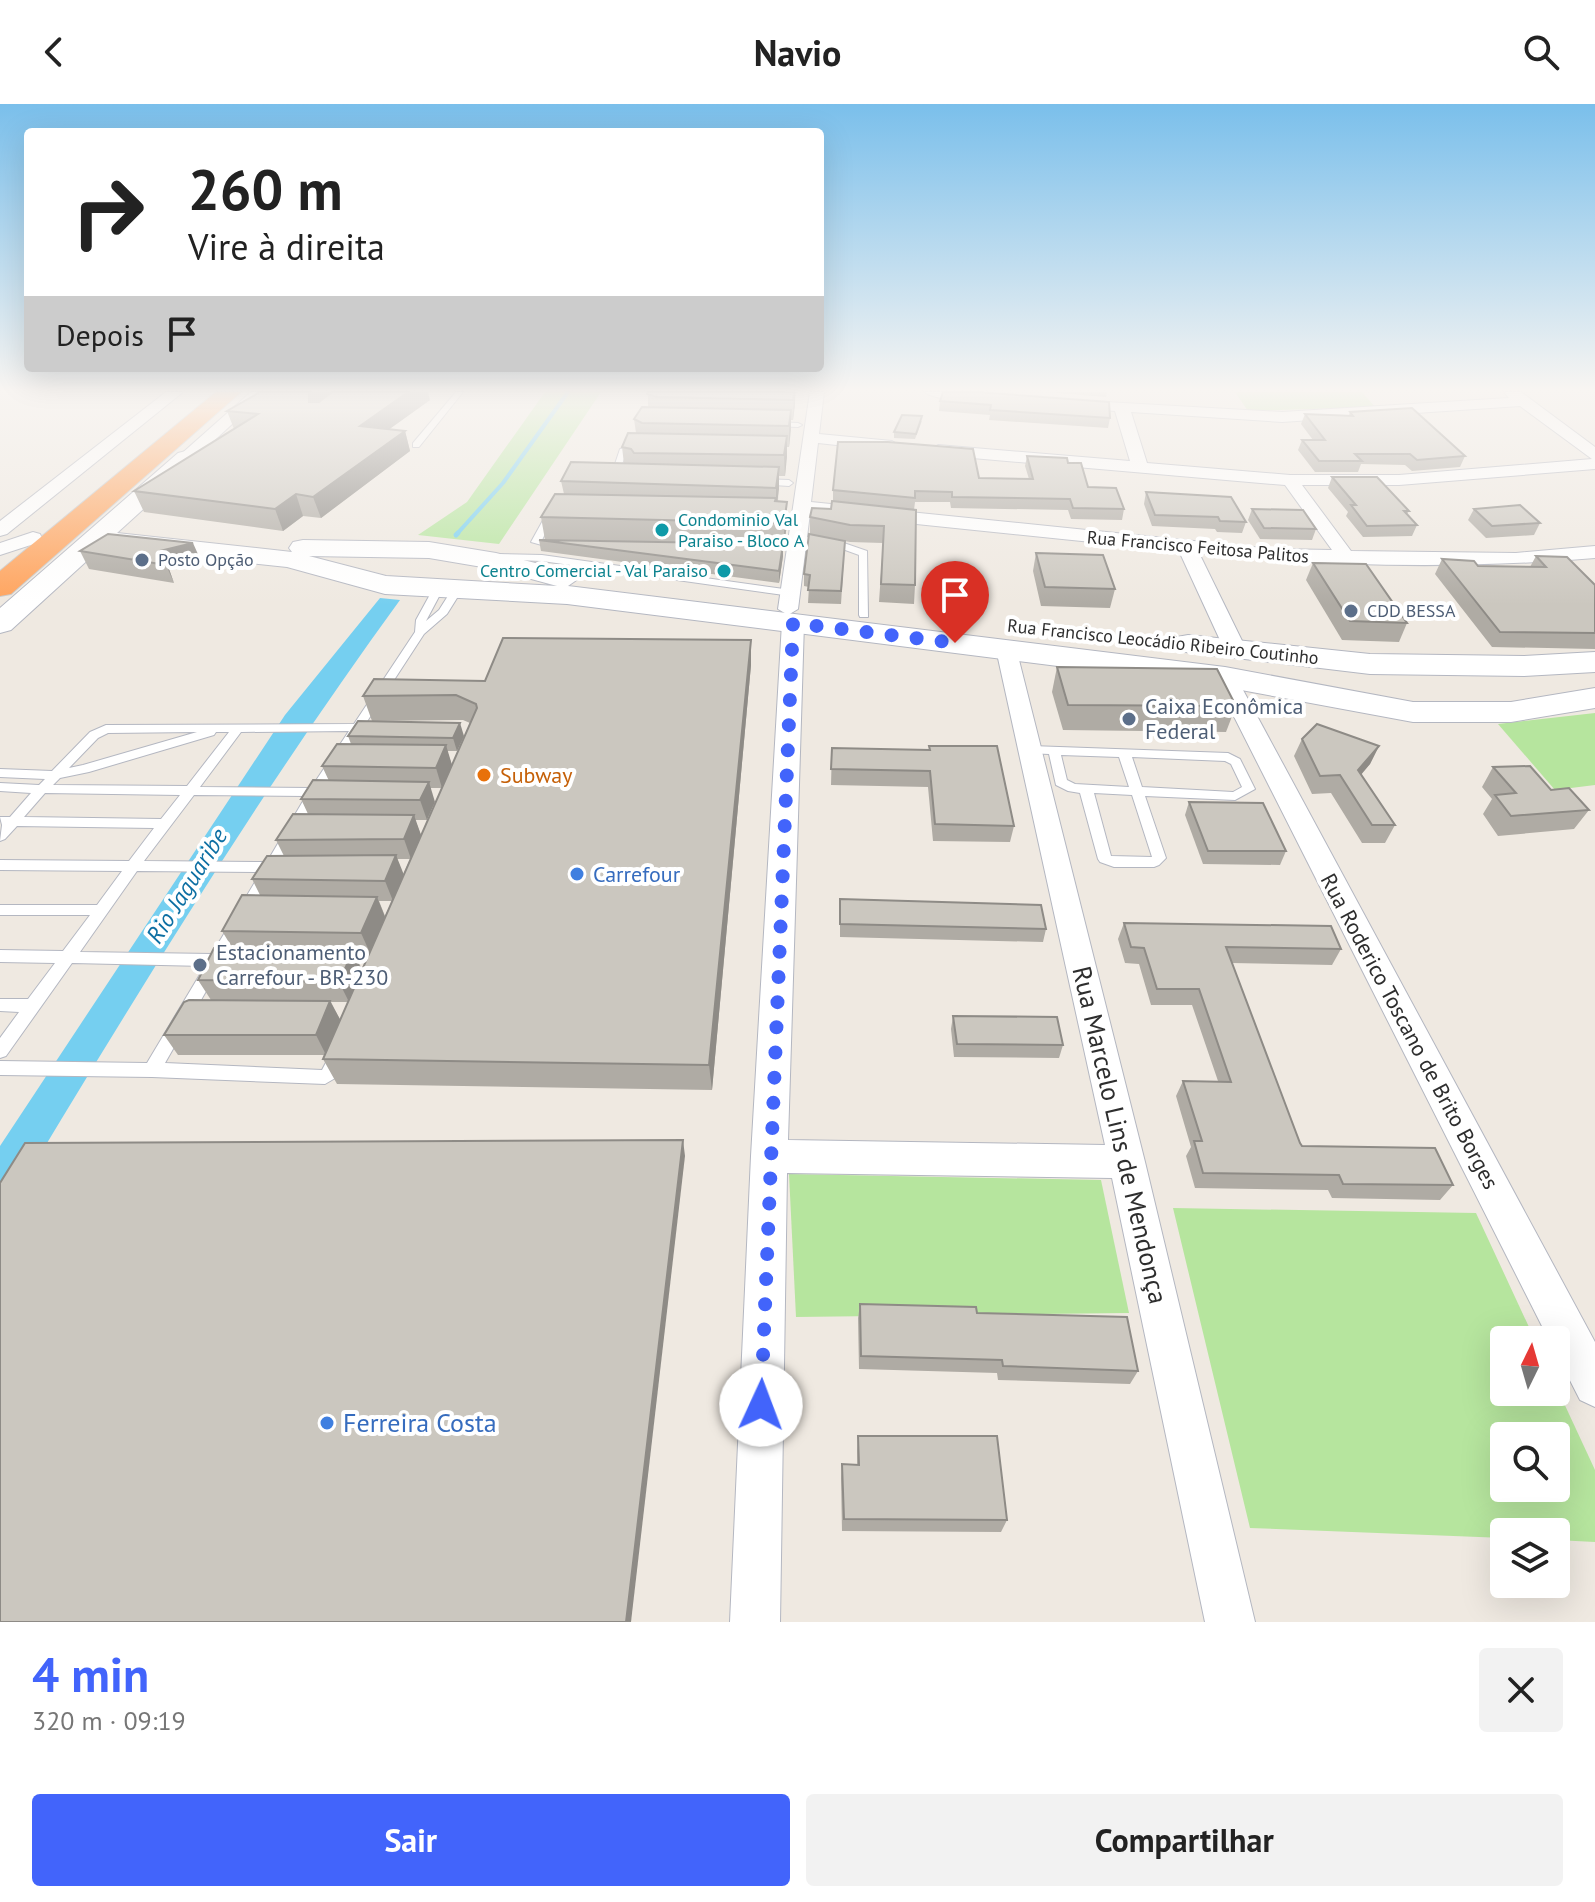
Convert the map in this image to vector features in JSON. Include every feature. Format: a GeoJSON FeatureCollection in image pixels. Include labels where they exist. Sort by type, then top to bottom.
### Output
{"type":"FeatureCollection","features":[{"type":"Feature","properties":{"kind":"highway"},"geometry":{"type":"LineString","coordinates":[[0,565],[130,463]]}},
{"type":"Feature","properties":{"kind":"highway"},"geometry":{"type":"LineString","coordinates":[[0,587],[140,463]]}},
{"type":"Feature","properties":{"kind":"main road"},"geometry":{"type":"LineString","coordinates":[[0,624],[181,463]]}},
{"type":"Feature","properties":{"kind":"main road","name":"Rua Francisco Leocádio Ribeiro Coutinho"},"geometry":{"type":"LineString","coordinates":[[106,532],[292,547],[429,550],[480,558],[585,582],[791,608],[1000,624],[1230,664],[1378,707],[1473,714],[1511,712],[1595,698]]}},
{"type":"Feature","properties":{"kind":"main road","name":"Rua Francisco Leocádio Ribeiro Coutinho"},"geometry":{"type":"LineString","coordinates":[[106,532],[288,559],[368,582],[447,590],[791,608],[1007,649],[1230,664],[1524,666],[1595,662]]}},
{"type":"Feature","properties":{"kind":"main road"},"geometry":{"type":"LineString","coordinates":[[403,586],[383,575],[385,566],[429,550]]}},
{"type":"Feature","properties":{"kind":"main road"},"geometry":{"type":"LineString","coordinates":[[1440,666],[1479,689],[1481,705],[1473,714]]}},
{"type":"Feature","properties":{"kind":"street"},"geometry":{"type":"LineString","coordinates":[[0,530],[86,463]]}},
{"type":"Feature","properties":{"kind":"street"},"geometry":{"type":"LineString","coordinates":[[755,1622],[792,547],[801,463]]}},
{"type":"Feature","properties":{"kind":"street"},"geometry":{"type":"LineString","coordinates":[[1074,463],[1290,480],[1399,480],[1595,464]]}},
{"type":"Feature","properties":{"kind":"street"},"geometry":{"type":"LineString","coordinates":[[1139,463],[1141,469]]}},
{"type":"Feature","properties":{"kind":"street"},"geometry":{"type":"LineString","coordinates":[[1290,480],[1347,558]]}},
{"type":"Feature","properties":{"kind":"street","name":"Rua Francisco Feitosa Palitos"},"geometry":{"type":"LineString","coordinates":[[795,513],[1187,548],[1347,558],[1516,559],[1595,552]]}},
{"type":"Feature","properties":{"kind":"street"},"geometry":{"type":"LineString","coordinates":[[0,549],[33,538]]}},
{"type":"Feature","properties":{"kind":"street","name":"Rua Roderico Toscano de Brito Borges"},"geometry":{"type":"LineString","coordinates":[[1187,548],[1230,664],[1595,1385]]}},
{"type":"Feature","properties":{"kind":"street","name":"Rua Marcelo Lins de Mendonça"},"geometry":{"type":"LineString","coordinates":[[1007,649],[1042,751],[1127,1162],[1230,1622]]}},
{"type":"Feature","properties":{"kind":"street"},"geometry":{"type":"LineString","coordinates":[[769,1156],[1127,1162]]}},
{"type":"Feature","properties":{"kind":"lane"},"geometry":{"type":"LineString","coordinates":[[607,479],[638,477],[615,473],[619,463]]}},
{"type":"Feature","properties":{"kind":"lane"},"geometry":{"type":"LineString","coordinates":[[744,480],[798,481]]}},
{"type":"Feature","properties":{"kind":"lane"},"geometry":{"type":"LineString","coordinates":[[559,508],[550,514],[536,542],[543,546],[574,546]]}},
{"type":"Feature","properties":{"kind":"lane"},"geometry":{"type":"LineString","coordinates":[[792,547],[838,544],[864,553],[864,615]]}},
{"type":"Feature","properties":{"kind":"lane"},"geometry":{"type":"LineString","coordinates":[[420,632],[421,620],[447,590]]}},
{"type":"Feature","properties":{"kind":"lane"},"geometry":{"type":"LineString","coordinates":[[152,1070],[195,1010],[302,826],[315,792],[345,756],[356,727],[420,632],[443,612],[447,590]]}},
{"type":"Feature","properties":{"kind":"lane"},"geometry":{"type":"LineString","coordinates":[[0,836],[6,821],[94,735],[106,729],[386,727]]}},
{"type":"Feature","properties":{"kind":"lane"},"geometry":{"type":"LineString","coordinates":[[0,773],[55,775],[113,762],[231,728]]}},
{"type":"Feature","properties":{"kind":"lane"},"geometry":{"type":"LineString","coordinates":[[0,1051],[190,790],[231,728]]}},
{"type":"Feature","properties":{"kind":"lane"},"geometry":{"type":"LineString","coordinates":[[1042,751],[1228,757],[1236,762],[1249,789],[1235,796],[1073,788],[1061,782],[1042,751]]}},
{"type":"Feature","properties":{"kind":"lane"},"geometry":{"type":"LineString","coordinates":[[1086,789],[1105,859],[1154,862],[1159,858],[1124,753]]}},
{"type":"Feature","properties":{"kind":"lane"},"geometry":{"type":"LineString","coordinates":[[0,787],[345,793]]}},
{"type":"Feature","properties":{"kind":"lane"},"geometry":{"type":"LineString","coordinates":[[6,821],[165,824]]}},
{"type":"Feature","properties":{"kind":"lane"},"geometry":{"type":"LineString","coordinates":[[0,865],[278,867]]}},
{"type":"Feature","properties":{"kind":"lane"},"geometry":{"type":"LineString","coordinates":[[0,910],[101,910]]}},
{"type":"Feature","properties":{"kind":"lane"},"geometry":{"type":"LineString","coordinates":[[0,956],[222,960]]}},
{"type":"Feature","properties":{"kind":"lane"},"geometry":{"type":"LineString","coordinates":[[0,1005],[33,1006]]}},
{"type":"Feature","properties":{"kind":"lane"},"geometry":{"type":"LineString","coordinates":[[0,1068],[329,1075],[347,1036]]}},
{"type":"Feature","properties":{"kind":"green space"},"geometry":{"type":"Polygon","coordinates":[[[495,463],[553,463],[499,544],[418,535],[467,502],[495,463]]]}},
{"type":"Feature","properties":{"kind":"green space"},"geometry":{"type":"Polygon","coordinates":[[[1595,713],[1595,785],[1555,790],[1498,724],[1595,713]]]}},
{"type":"Feature","properties":{"kind":"green space"},"geometry":{"type":"Polygon","coordinates":[[[789,1174],[1101,1180],[1129,1313],[796,1317],[789,1174]]]}},
{"type":"Feature","properties":{"kind":"green space"},"geometry":{"type":"Polygon","coordinates":[[[1173,1208],[1476,1213],[1528,1326],[1490,1326],[1490,1406],[1565,1406],[1595,1470],[1595,1542],[1570,1541],[1570,1518],[1490,1518],[1490,1537],[1250,1528],[1173,1208]]]}},
{"type":"Feature","properties":{"kind":"water","name":"Rio Jaguaribe"},"geometry":{"type":"Polygon","coordinates":[[[380,598],[400,600],[243,828],[0,1221],[0,1146],[285,715],[380,598]]]}},
{"type":"Feature","properties":{"kind":"building"},"geometry":{"type":"Polygon","coordinates":[[[179,463],[361,463],[313,497],[296,494],[275,509],[134,491],[179,463]]]}},
{"type":"Feature","properties":{"kind":"building"},"geometry":{"type":"Polygon","coordinates":[[[571,463],[779,467],[776,488],[561,481],[571,463]]]}},
{"type":"Feature","properties":{"kind":"building"},"geometry":{"type":"Polygon","coordinates":[[[836,463],[976,463],[979,478],[1033,479],[1029,463],[1081,463],[1088,487],[1116,488],[1124,509],[1073,508],[1070,499],[952,497],[952,492],[915,491],[915,498],[833,490],[836,463]]]}},
{"type":"Feature","properties":{"kind":"building"},"geometry":{"type":"Polygon","coordinates":[[[1332,477],[1377,477],[1409,511],[1404,511],[1417,525],[1367,526],[1351,505],[1356,505],[1332,477]]]}},
{"type":"Feature","properties":{"kind":"building"},"geometry":{"type":"Polygon","coordinates":[[[1146,492],[1231,497],[1246,522],[1220,521],[1218,517],[1155,515],[1146,492]]]}},
{"type":"Feature","properties":{"kind":"building"},"geometry":{"type":"Polygon","coordinates":[[[555,494],[776,498],[775,501],[787,502],[784,523],[541,517],[555,494]]]}},
{"type":"Feature","properties":{"kind":"building"},"geometry":{"type":"Polygon","coordinates":[[[832,501],[916,510],[915,585],[881,584],[884,526],[850,525],[810,517],[812,508],[831,509],[832,501]]]}},
{"type":"Feature","properties":{"kind":"building"},"geometry":{"type":"Polygon","coordinates":[[[1520,505],[1540,523],[1492,526],[1474,509],[1520,505]]]}},
{"type":"Feature","properties":{"kind":"building"},"geometry":{"type":"Polygon","coordinates":[[[1252,509],[1303,510],[1316,529],[1264,528],[1252,509]]]}},
{"type":"Feature","properties":{"kind":"building"},"geometry":{"type":"Polygon","coordinates":[[[108,534],[193,543],[160,551],[166,565],[80,551],[108,534]]]}},
{"type":"Feature","properties":{"kind":"building"},"geometry":{"type":"Polygon","coordinates":[[[809,534],[845,541],[841,591],[808,590],[810,575],[804,574],[809,534]]]}},
{"type":"Feature","properties":{"kind":"building"},"geometry":{"type":"Polygon","coordinates":[[[539,540],[783,544],[779,571],[539,540]]]}},
{"type":"Feature","properties":{"kind":"building"},"geometry":{"type":"Polygon","coordinates":[[[1036,553],[1103,555],[1115,589],[1045,587],[1036,553]]]}},
{"type":"Feature","properties":{"kind":"building"},"geometry":{"type":"Polygon","coordinates":[[[1536,556],[1567,557],[1595,585],[1595,633],[1500,632],[1442,559],[1474,561],[1478,566],[1546,567],[1536,556]]]}},
{"type":"Feature","properties":{"kind":"building"},"geometry":{"type":"Polygon","coordinates":[[[1313,563],[1366,564],[1407,623],[1350,621],[1313,563]]]}},
{"type":"Feature","properties":{"kind":"building","name":"Carrefour"},"geometry":{"type":"Polygon","coordinates":[[[503,638],[751,640],[709,1065],[323,1059],[477,708],[476,704],[456,695],[363,696],[374,679],[485,681],[503,638]]]}},
{"type":"Feature","properties":{"kind":"building"},"geometry":{"type":"Polygon","coordinates":[[[1057,667],[1217,669],[1236,706],[1068,705],[1057,667]]]}},
{"type":"Feature","properties":{"kind":"building"},"geometry":{"type":"Polygon","coordinates":[[[358,721],[460,723],[453,738],[348,736],[358,721]]]}},
{"type":"Feature","properties":{"kind":"building"},"geometry":{"type":"Polygon","coordinates":[[[1317,724],[1379,746],[1358,770],[1395,825],[1372,825],[1340,775],[1320,776],[1302,739],[1317,724]]]}},
{"type":"Feature","properties":{"kind":"building"},"geometry":{"type":"Polygon","coordinates":[[[337,744],[446,745],[436,768],[322,766],[337,744]]]}},
{"type":"Feature","properties":{"kind":"building"},"geometry":{"type":"Polygon","coordinates":[[[929,746],[997,746],[1014,826],[935,824],[930,771],[831,769],[832,748],[930,750],[929,746]]]}},
{"type":"Feature","properties":{"kind":"building"},"geometry":{"type":"Polygon","coordinates":[[[1530,766],[1551,790],[1569,788],[1589,810],[1511,816],[1495,795],[1516,793],[1493,767],[1530,766]]]}},
{"type":"Feature","properties":{"kind":"building"},"geometry":{"type":"Polygon","coordinates":[[[313,780],[429,782],[420,800],[301,799],[313,780]]]}},
{"type":"Feature","properties":{"kind":"building"},"geometry":{"type":"Polygon","coordinates":[[[1189,802],[1263,803],[1286,851],[1208,851],[1189,802]]]}},
{"type":"Feature","properties":{"kind":"building"},"geometry":{"type":"Polygon","coordinates":[[[293,814],[414,815],[404,839],[276,840],[293,814]]]}},
{"type":"Feature","properties":{"kind":"building"},"geometry":{"type":"Polygon","coordinates":[[[396,855],[385,881],[252,879],[267,856],[396,855]]]}},
{"type":"Feature","properties":{"kind":"building"},"geometry":{"type":"Polygon","coordinates":[[[242,895],[377,897],[361,933],[222,931],[242,895]]]}},
{"type":"Feature","properties":{"kind":"building"},"geometry":{"type":"Polygon","coordinates":[[[840,899],[1041,905],[1046,929],[840,924],[840,899]]]}},
{"type":"Feature","properties":{"kind":"building"},"geometry":{"type":"Polygon","coordinates":[[[1124,923],[1331,926],[1341,949],[1226,947],[1300,1143],[1302,1146],[1435,1148],[1453,1185],[1343,1184],[1339,1175],[1203,1173],[1194,1141],[1202,1141],[1183,1081],[1231,1082],[1199,989],[1157,989],[1144,948],[1131,947],[1124,923]]]}},
{"type":"Feature","properties":{"kind":"building"},"geometry":{"type":"Polygon","coordinates":[[[214,948],[353,951],[339,982],[198,980],[214,948]]]}},
{"type":"Feature","properties":{"kind":"building"},"geometry":{"type":"Polygon","coordinates":[[[330,1001],[316,1035],[164,1035],[184,1002],[330,1001]]]}},
{"type":"Feature","properties":{"kind":"building"},"geometry":{"type":"Polygon","coordinates":[[[953,1016],[1057,1017],[1063,1045],[957,1044],[953,1016]]]}},
{"type":"Feature","properties":{"kind":"building","name":"Ferreira Costa"},"geometry":{"type":"Polygon","coordinates":[[[683,1140],[626,1622],[0,1622],[0,1183],[25,1143],[683,1140]]]}},
{"type":"Feature","properties":{"kind":"building"},"geometry":{"type":"Polygon","coordinates":[[[860,1304],[976,1307],[977,1313],[1127,1317],[1138,1371],[1003,1366],[1002,1360],[861,1356],[860,1304]]]}},
{"type":"Feature","properties":{"kind":"building"},"geometry":{"type":"Polygon","coordinates":[[[858,1436],[997,1436],[1007,1520],[844,1519],[842,1464],[859,1465],[858,1436]]]}},
{"type":"Feature","properties":{"kind":"waterway"},"geometry":{"type":"LineString","coordinates":[[458,533],[456,535],[517,463]]}},
{"type":"Feature","properties":{"kind":"place","name":"Condominio Val Paraiso - Bloco A"},"geometry":{"type":"Point","coordinates":[662,530]}},
{"type":"Feature","properties":{"kind":"place","name":"Posto Opção"},"geometry":{"type":"Point","coordinates":[142,560]}},
{"type":"Feature","properties":{"kind":"place","name":"Centro Comercial - Val Paraiso"},"geometry":{"type":"Point","coordinates":[724,571]}},
{"type":"Feature","properties":{"kind":"place","name":"CDD BESSA"},"geometry":{"type":"Point","coordinates":[1351,611]}},
{"type":"Feature","properties":{"kind":"place","name":"Caixa Econômica Federal"},"geometry":{"type":"Point","coordinates":[1129,719]}},
{"type":"Feature","properties":{"kind":"place","name":"Subway"},"geometry":{"type":"Point","coordinates":[484,775]}},
{"type":"Feature","properties":{"kind":"place","name":"Carrefour"},"geometry":{"type":"Point","coordinates":[577,874]}},
{"type":"Feature","properties":{"kind":"place","name":"Estacionamento Carrefour - BR-230"},"geometry":{"type":"Point","coordinates":[200,965]}},
{"type":"Feature","properties":{"kind":"place","name":"Ferreira Costa"},"geometry":{"type":"Point","coordinates":[327,1423]}},
{"type":"Feature","properties":{"kind":"route"},"geometry":{"type":"LineString","coordinates":[[761,1405],[793,623],[955,643]]}}]}
